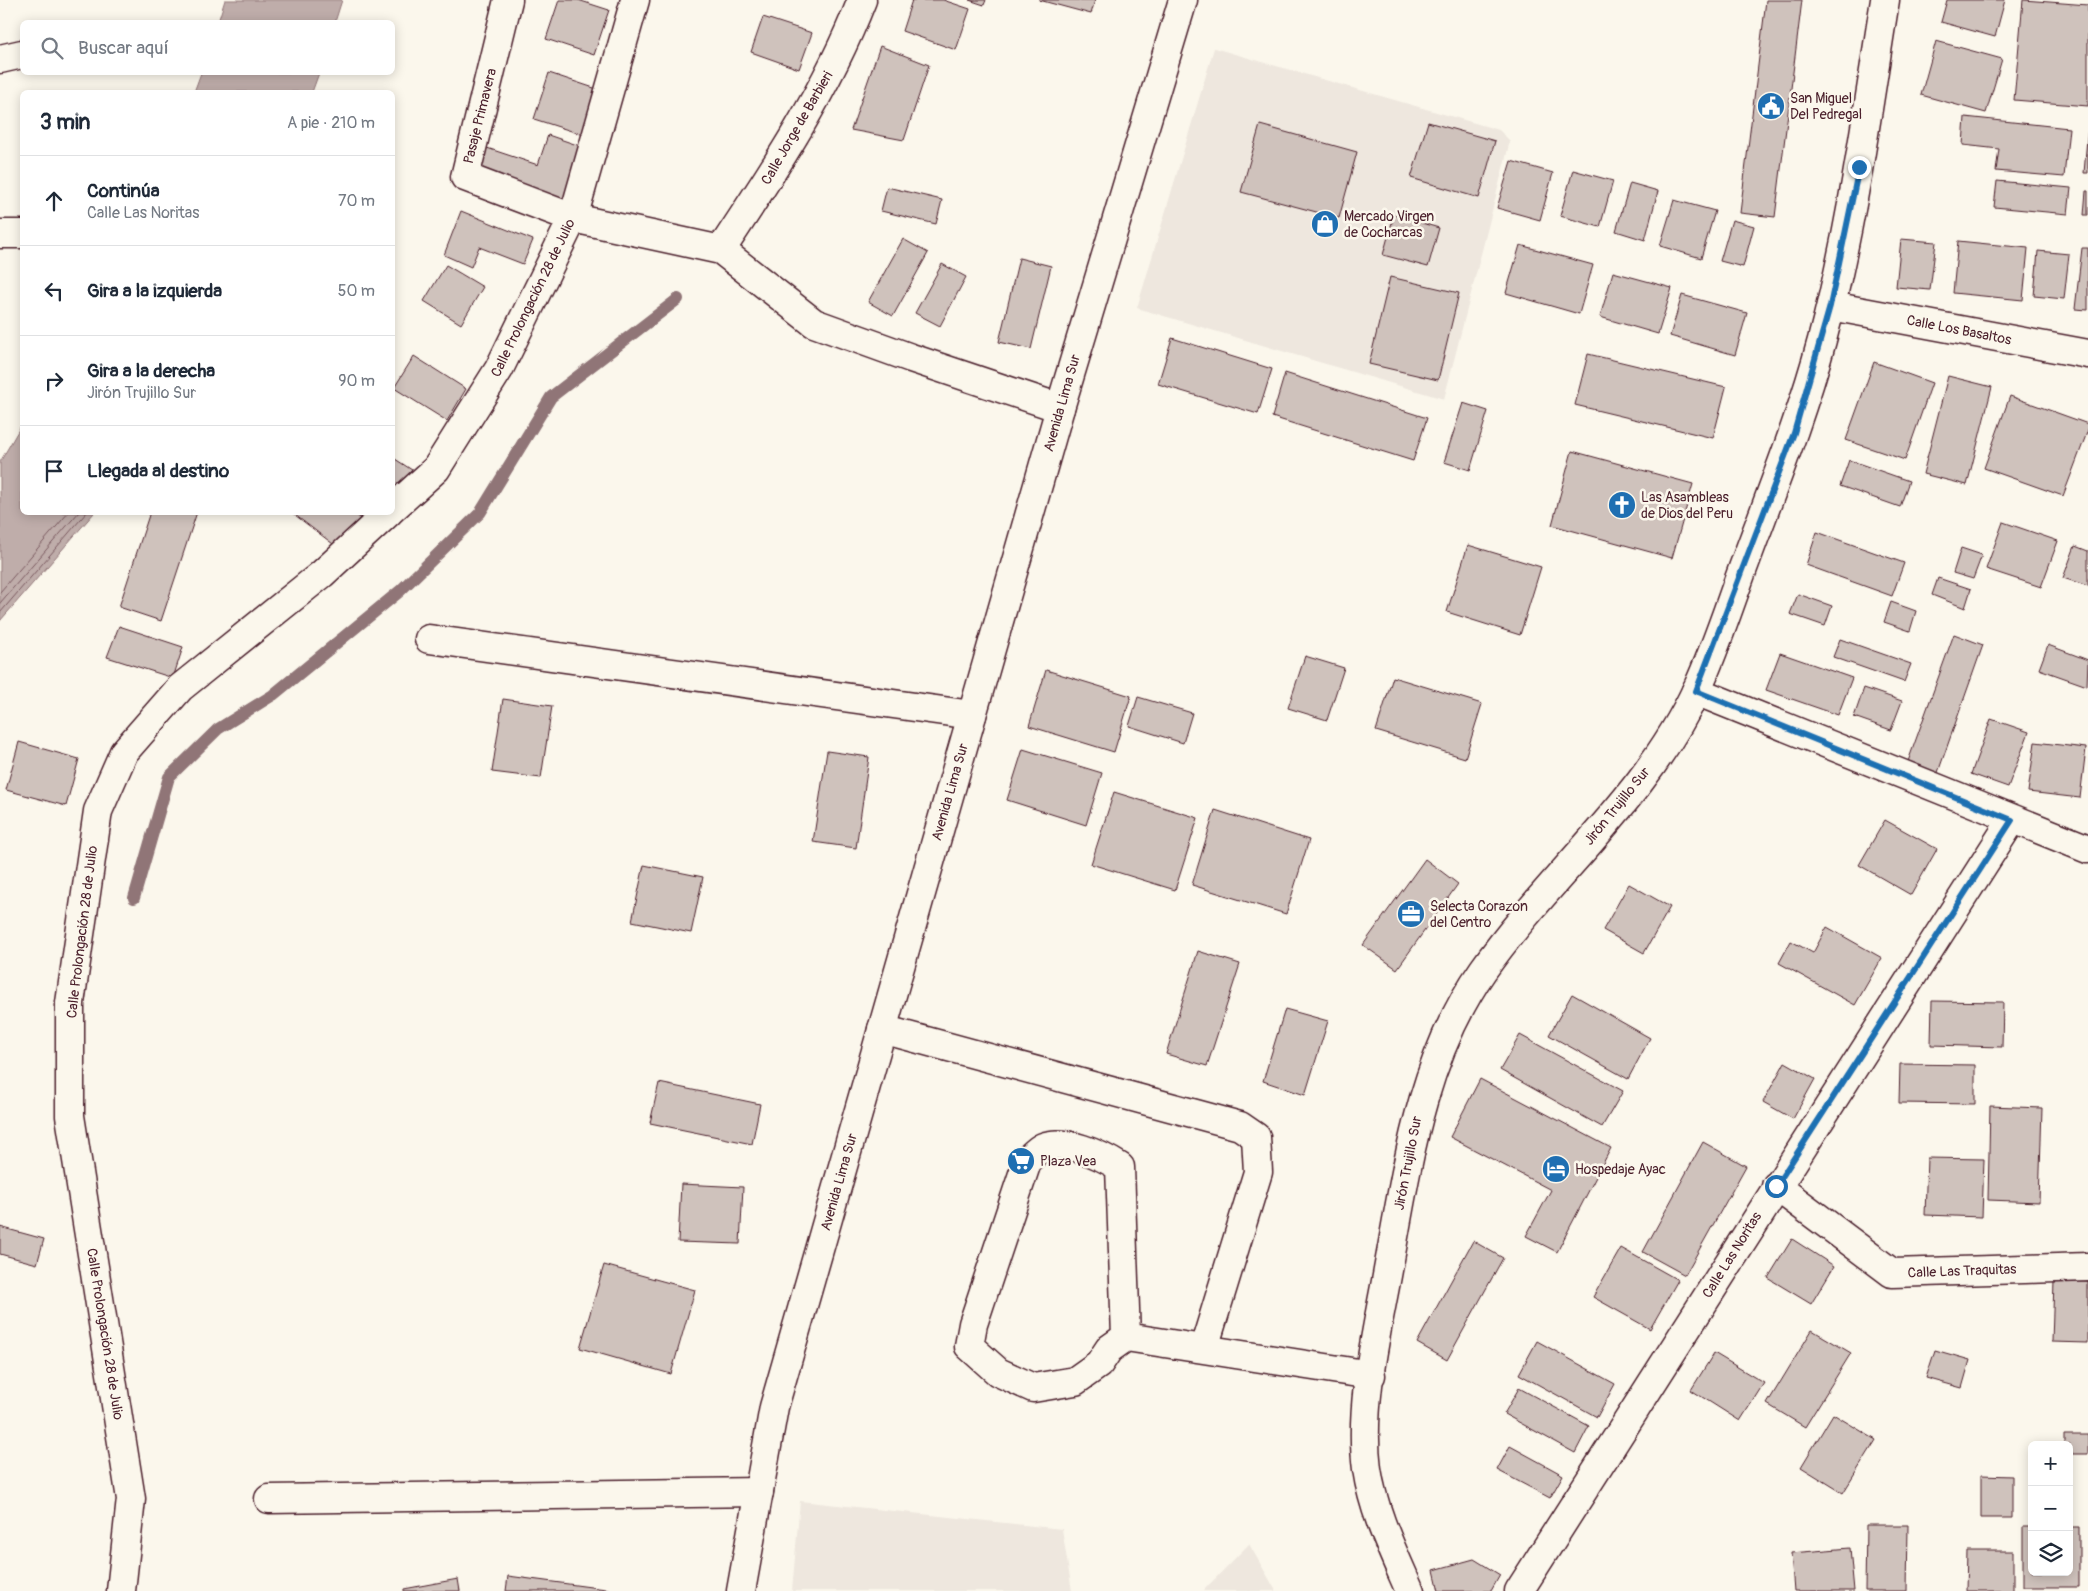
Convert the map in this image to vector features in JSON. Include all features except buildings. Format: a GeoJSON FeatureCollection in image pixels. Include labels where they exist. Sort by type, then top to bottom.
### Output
{"type":"FeatureCollection","features":[{"type":"Feature","properties":{"kind":"main road","name":"Pasaje Primavera"},"geometry":{"type":"LineString","coordinates":[[508,0],[465,176],[573,218]]}},
{"type":"Feature","properties":{"kind":"main road","name":"Calle Prolongación 28 de Julio"},"geometry":{"type":"LineString","coordinates":[[395,506],[436,469],[499,370],[573,218],[634,0]]}},
{"type":"Feature","properties":{"kind":"main road","name":"Calle Jorge de Barbieri"},"geometry":{"type":"LineString","coordinates":[[721,250],[785,151],[843,48],[862,0]]}},
{"type":"Feature","properties":{"kind":"main road","name":"Avenida Lima Sur"},"geometry":{"type":"LineString","coordinates":[[741,1591],[774,1407],[1060,408],[1183,0]]}},
{"type":"Feature","properties":{"kind":"main road","name":"Jirón Trujillo Sur"},"geometry":{"type":"LineString","coordinates":[[1410,1591],[1377,1510],[1367,1470],[1365,1426],[1370,1375],[1379,1318],[1420,1108],[1436,1059],[1457,1013],[1504,941],[1636,786],[1668,739],[1696,691],[1794,433],[1830,306],[1859,167],[1885,0]]}},
{"type":"Feature","properties":{"kind":"main road"},"geometry":{"type":"LineString","coordinates":[[0,59],[20,54]]}},
{"type":"Feature","properties":{"kind":"main road"},"geometry":{"type":"LineString","coordinates":[[573,218],[721,250],[814,323],[1060,408]]}},
{"type":"Feature","properties":{"kind":"main road"},"geometry":{"type":"LineString","coordinates":[[0,234],[20,234]]}},
{"type":"Feature","properties":{"kind":"main road","name":"Calle Los Basaltos"},"geometry":{"type":"LineString","coordinates":[[1830,306],[2088,354]]}},
{"type":"Feature","properties":{"kind":"main road","name":"Calle Prolongación 28 de Julio"},"geometry":{"type":"LineString","coordinates":[[121,1591],[131,1499],[70,1116],[70,1003],[98,811],[124,752],[180,688],[322,574],[386,515]]}},
{"type":"Feature","properties":{"kind":"main road"},"geometry":{"type":"LineString","coordinates":[[429,638],[972,715]]}},
{"type":"Feature","properties":{"kind":"main road"},"geometry":{"type":"LineString","coordinates":[[1696,691],[2012,820],[2088,849]]}},
{"type":"Feature","properties":{"kind":"main road","name":"Calle Las Noritas"},"geometry":{"type":"LineString","coordinates":[[1518,1591],[2012,820]]}},
{"type":"Feature","properties":{"kind":"main road"},"geometry":{"type":"LineString","coordinates":[[882,1029],[1240,1126],[1256,1137],[1258,1172],[1204,1348]]}},
{"type":"Feature","properties":{"kind":"main road"},"geometry":{"type":"LineString","coordinates":[[1126,1336],[1120,1167],[1100,1154],[1056,1144],[1042,1148],[1028,1159],[973,1324],[969,1346],[998,1372],[1033,1388],[1075,1381],[1099,1364],[1109,1349],[1126,1336],[1370,1375]]}},
{"type":"Feature","properties":{"kind":"main road","name":"Calle Las Traquitas"},"geometry":{"type":"LineString","coordinates":[[1776,1186],[1892,1273],[2088,1267]]}},
{"type":"Feature","properties":{"kind":"main road"},"geometry":{"type":"LineString","coordinates":[[269,1499],[759,1492]]}},
{"type":"Feature","properties":{"kind":"shaded area","name":"Mercado Virgen de Cocharcas"},"geometry":{"type":"Polygon","coordinates":[[[1214,48],[1499,130],[1510,141],[1444,399],[1137,308],[1214,48]]]}},
{"type":"Feature","properties":{"kind":"shaded area"},"geometry":{"type":"Polygon","coordinates":[[[800,1501],[1062,1529],[1072,1591],[792,1591],[800,1501]]]}},
{"type":"Feature","properties":{"kind":"shaded area"},"geometry":{"type":"Polygon","coordinates":[[[1249,1544],[1276,1591],[1203,1591],[1249,1544]]]}},
{"type":"Feature","properties":{"kind":"water"},"geometry":{"type":"Polygon","coordinates":[[[225,0],[342,0],[336,20],[219,20],[225,0]]]}},
{"type":"Feature","properties":{"kind":"water"},"geometry":{"type":"Polygon","coordinates":[[[200,75],[318,75],[313,90],[195,90],[200,75]]]}},
{"type":"Feature","properties":{"kind":"water"},"geometry":{"type":"Polygon","coordinates":[[[20,427],[20,515],[92,515],[0,621],[0,462],[20,427]]]}},
{"type":"Feature","properties":{"kind":"waterway"},"geometry":{"type":"LineString","coordinates":[[134,898],[169,777],[218,729],[273,695],[400,591],[480,513],[551,397],[678,299]]}},
{"type":"Feature","properties":{"kind":"place","name":"San Miguel Del Pedregal"},"geometry":{"type":"Point","coordinates":[1771,106]}},
{"type":"Feature","properties":{"kind":"place","name":"Mercado Virgen de Cocharcas"},"geometry":{"type":"Point","coordinates":[1325,224]}},
{"type":"Feature","properties":{"kind":"place","name":"Las Asambleas de Dios del Peru"},"geometry":{"type":"Point","coordinates":[1622,505]}},
{"type":"Feature","properties":{"kind":"place","name":"Selecta Corazon del Centro"},"geometry":{"type":"Point","coordinates":[1411,914]}},
{"type":"Feature","properties":{"kind":"place","name":"Plaza Vea"},"geometry":{"type":"Point","coordinates":[1021,1161]}},
{"type":"Feature","properties":{"kind":"place","name":"Hospedaje Ayac"},"geometry":{"type":"Point","coordinates":[1556,1169]}},
{"type":"Feature","properties":{"kind":"route"},"geometry":{"type":"LineString","coordinates":[[1776,1186],[2012,820],[1696,691],[1794,433],[1821,344],[1859,167]]}}]}
